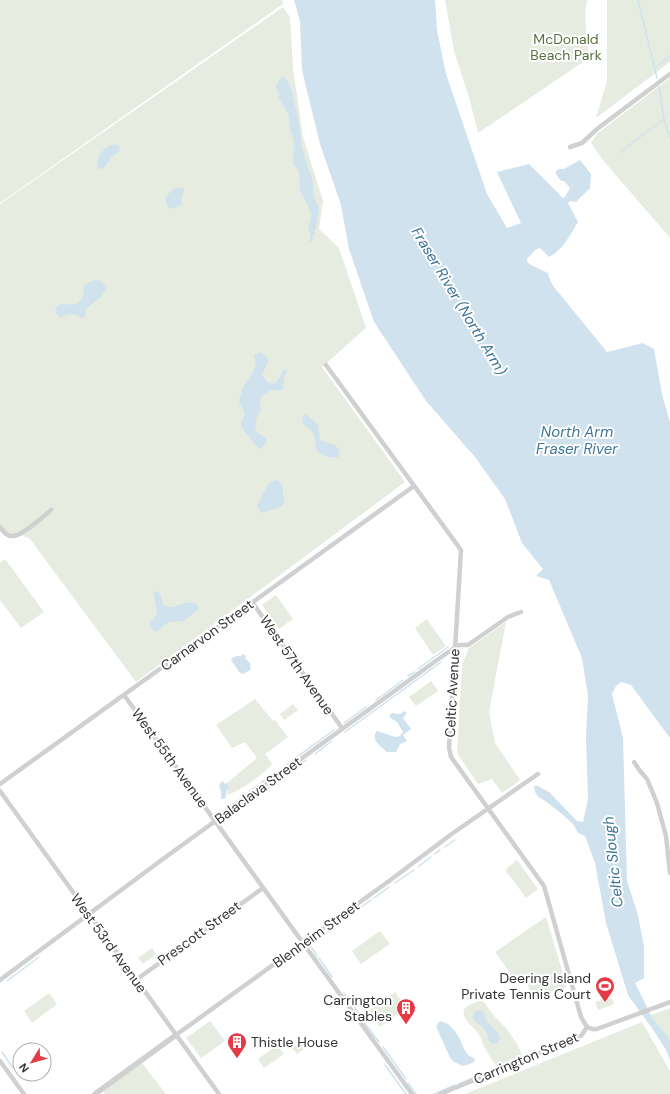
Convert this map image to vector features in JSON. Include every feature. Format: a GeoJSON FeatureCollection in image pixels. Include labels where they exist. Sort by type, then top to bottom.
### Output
{"type":"FeatureCollection","features":[{"type":"Feature","properties":{"kind":"street"},"geometry":{"type":"LineString","coordinates":[[570,146],[582,143],[597,129],[670,74]]}},
{"type":"Feature","properties":{"kind":"street","name":"Celtic Avenue"},"geometry":{"type":"LineString","coordinates":[[326,365],[461,550],[449,748],[451,757],[544,886],[581,1017],[587,1027]]}},
{"type":"Feature","properties":{"kind":"street","name":"Carnarvon Street"},"geometry":{"type":"LineString","coordinates":[[0,784],[414,486]]}},
{"type":"Feature","properties":{"kind":"street"},"geometry":{"type":"LineString","coordinates":[[0,527],[7,534],[12,536],[19,534],[51,510]]}},
{"type":"Feature","properties":{"kind":"street","name":"West 57th Avenue"},"geometry":{"type":"LineString","coordinates":[[252,602],[342,728]]}},
{"type":"Feature","properties":{"kind":"street","name":"Balaclava Street"},"geometry":{"type":"LineString","coordinates":[[0,980],[342,728],[459,645],[468,645],[508,617],[521,612]]}},
{"type":"Feature","properties":{"kind":"street","name":"West 55th Avenue"},"geometry":{"type":"LineString","coordinates":[[124,695],[412,1094]]}},
{"type":"Feature","properties":{"kind":"street"},"geometry":{"type":"LineString","coordinates":[[634,762],[647,779],[657,803],[666,836],[670,873]]}},
{"type":"Feature","properties":{"kind":"street","name":"Blenheim Street"},"geometry":{"type":"LineString","coordinates":[[95,1094],[488,808],[538,774]]}},
{"type":"Feature","properties":{"kind":"street","name":"West 53rd Avenue"},"geometry":{"type":"LineString","coordinates":[[0,791],[219,1094]]}},
{"type":"Feature","properties":{"kind":"street","name":"Prescott Street"},"geometry":{"type":"LineString","coordinates":[[136,980],[263,888]]}},
{"type":"Feature","properties":{"kind":"street","name":"Carrington Street"},"geometry":{"type":"LineString","coordinates":[[440,1094],[581,1036],[587,1027],[597,1029],[670,1002]]}},
{"type":"Feature","properties":{"kind":"street"},"geometry":{"type":"LineString","coordinates":[[0,1060],[24,1094]]}},
{"type":"Feature","properties":{"kind":"green space"},"geometry":{"type":"Polygon","coordinates":[[[0,0],[282,0],[283,4],[0,203],[0,0]]]}},
{"type":"Feature","properties":{"kind":"green space","name":"McDonald Beach Park"},"geometry":{"type":"Polygon","coordinates":[[[445,0],[588,0],[586,4],[585,19],[589,58],[478,133],[469,97],[454,51],[445,0]]]}},
{"type":"Feature","properties":{"kind":"green space"},"geometry":{"type":"Polygon","coordinates":[[[607,0],[670,0],[670,62],[596,118],[607,81],[607,0]]]}},
{"type":"Feature","properties":{"kind":"green space"},"geometry":{"type":"Polygon","coordinates":[[[283,7],[290,17],[293,68],[303,137],[323,201],[319,229],[339,248],[366,328],[322,367],[405,482],[136,682],[30,539],[19,534],[12,537],[0,527],[0,204],[283,7]]]}},
{"type":"Feature","properties":{"kind":"green space"},"geometry":{"type":"Polygon","coordinates":[[[670,78],[670,238],[602,159],[591,143],[598,133],[670,78]]]}},
{"type":"Feature","properties":{"kind":"green space"},"geometry":{"type":"Polygon","coordinates":[[[5,559],[44,612],[21,628],[0,600],[0,563],[5,559]]]}},
{"type":"Feature","properties":{"kind":"green space"},"geometry":{"type":"Polygon","coordinates":[[[276,595],[293,619],[279,629],[262,605],[276,595]]]}},
{"type":"Feature","properties":{"kind":"green space"},"geometry":{"type":"Polygon","coordinates":[[[427,619],[446,646],[433,655],[415,628],[427,619]]]}},
{"type":"Feature","properties":{"kind":"green space"},"geometry":{"type":"Polygon","coordinates":[[[506,622],[489,712],[495,743],[520,780],[502,793],[492,779],[478,784],[457,753],[462,665],[469,648],[506,622]]]}},
{"type":"Feature","properties":{"kind":"green space"},"geometry":{"type":"Polygon","coordinates":[[[431,681],[438,691],[416,706],[409,697],[431,681]]]}},
{"type":"Feature","properties":{"kind":"green space"},"geometry":{"type":"Polygon","coordinates":[[[255,699],[273,721],[275,720],[288,737],[265,754],[272,764],[268,768],[244,787],[226,795],[229,788],[227,783],[257,758],[245,742],[232,748],[216,725],[255,699]]]}},
{"type":"Feature","properties":{"kind":"green space"},"geometry":{"type":"Polygon","coordinates":[[[293,704],[298,710],[284,720],[280,714],[293,704]]]}},
{"type":"Feature","properties":{"kind":"green space"},"geometry":{"type":"Polygon","coordinates":[[[517,860],[538,889],[526,898],[506,872],[507,868],[517,860]]]}},
{"type":"Feature","properties":{"kind":"green space"},"geometry":{"type":"Polygon","coordinates":[[[546,917],[567,987],[532,997],[527,983],[519,985],[495,952],[546,917]]]}},
{"type":"Feature","properties":{"kind":"green space"},"geometry":{"type":"Polygon","coordinates":[[[380,931],[390,944],[361,964],[352,951],[380,931]]]}},
{"type":"Feature","properties":{"kind":"green space"},"geometry":{"type":"Polygon","coordinates":[[[152,948],[156,954],[143,964],[138,958],[152,948]]]}},
{"type":"Feature","properties":{"kind":"green space"},"geometry":{"type":"Polygon","coordinates":[[[395,992],[406,1008],[380,1027],[369,1011],[395,992]]]}},
{"type":"Feature","properties":{"kind":"green space"},"geometry":{"type":"Polygon","coordinates":[[[49,993],[57,1004],[32,1023],[24,1011],[49,993]]]}},
{"type":"Feature","properties":{"kind":"green space","name":"Deering Island Private Tennis Court"},"geometry":{"type":"Polygon","coordinates":[[[611,997],[614,1004],[598,1010],[595,1002],[611,997]]]}},
{"type":"Feature","properties":{"kind":"green space"},"geometry":{"type":"Polygon","coordinates":[[[482,1000],[506,1028],[517,1044],[522,1055],[497,1066],[491,1058],[484,1047],[480,1036],[467,1021],[464,1014],[464,1010],[467,1007],[482,1000]]]}},
{"type":"Feature","properties":{"kind":"green space"},"geometry":{"type":"Polygon","coordinates":[[[670,1008],[670,1051],[651,1015],[670,1008]]]}},
{"type":"Feature","properties":{"kind":"green space"},"geometry":{"type":"Polygon","coordinates":[[[210,1021],[225,1041],[201,1058],[186,1038],[210,1021]]]}},
{"type":"Feature","properties":{"kind":"green space"},"geometry":{"type":"Polygon","coordinates":[[[642,1022],[670,1071],[670,1094],[465,1094],[642,1022]]]}},
{"type":"Feature","properties":{"kind":"green space"},"geometry":{"type":"Polygon","coordinates":[[[306,1038],[310,1044],[297,1054],[292,1048],[306,1038]]]}},
{"type":"Feature","properties":{"kind":"green space"},"geometry":{"type":"Polygon","coordinates":[[[277,1045],[284,1054],[264,1068],[258,1059],[277,1045]]]}},
{"type":"Feature","properties":{"kind":"green space"},"geometry":{"type":"Polygon","coordinates":[[[142,1063],[166,1094],[105,1094],[103,1091],[142,1063]]]}},
{"type":"Feature","properties":{"kind":"water","name":"North Arm Fraser River"},"geometry":{"type":"Polygon","coordinates":[[[294,0],[435,0],[437,30],[446,74],[487,194],[507,228],[521,223],[497,172],[529,164],[563,198],[570,188],[564,181],[558,178],[556,171],[559,169],[564,169],[580,160],[591,174],[590,188],[576,202],[571,201],[568,203],[578,222],[566,242],[549,257],[540,248],[535,250],[527,259],[528,263],[548,273],[550,281],[607,352],[643,343],[654,349],[662,394],[670,422],[670,738],[631,685],[621,682],[616,686],[612,694],[623,738],[627,881],[638,915],[644,947],[644,978],[635,983],[653,1019],[670,1040],[670,1060],[666,1050],[654,1031],[628,995],[606,923],[595,863],[585,836],[578,833],[573,824],[544,800],[538,797],[535,792],[534,786],[538,786],[549,792],[577,821],[583,822],[588,799],[586,736],[588,696],[582,658],[549,580],[536,576],[543,569],[522,543],[505,499],[475,457],[426,401],[374,322],[349,249],[341,205],[320,144],[302,69],[300,21],[294,0]]]}},
{"type":"Feature","properties":{"kind":"water"},"geometry":{"type":"Polygon","coordinates":[[[282,77],[284,77],[290,85],[292,92],[299,124],[302,148],[312,179],[314,197],[319,208],[316,228],[314,231],[315,234],[312,237],[314,239],[310,242],[310,232],[308,230],[311,215],[307,203],[300,191],[299,171],[293,164],[294,143],[289,124],[289,115],[279,99],[276,87],[282,77]]]}},
{"type":"Feature","properties":{"kind":"water"},"geometry":{"type":"Polygon","coordinates":[[[115,144],[120,146],[119,152],[112,157],[103,169],[98,168],[97,164],[101,153],[107,147],[115,144]]]}},
{"type":"Feature","properties":{"kind":"water"},"geometry":{"type":"Polygon","coordinates":[[[176,188],[184,188],[181,200],[182,205],[170,209],[166,202],[166,197],[176,188]]]}},
{"type":"Feature","properties":{"kind":"water"},"geometry":{"type":"Polygon","coordinates":[[[94,280],[101,281],[106,288],[101,297],[87,308],[84,318],[70,314],[60,318],[55,312],[57,306],[60,304],[73,305],[79,302],[83,296],[84,285],[94,280]]]}},
{"type":"Feature","properties":{"kind":"water"},"geometry":{"type":"Polygon","coordinates":[[[261,352],[269,360],[262,375],[267,382],[275,383],[281,376],[284,369],[287,372],[284,377],[283,389],[267,392],[261,398],[261,410],[255,427],[258,433],[267,438],[264,445],[259,449],[241,427],[244,411],[239,401],[243,387],[254,370],[256,363],[254,355],[261,352]]]}},
{"type":"Feature","properties":{"kind":"water"},"geometry":{"type":"Polygon","coordinates":[[[306,414],[318,425],[320,440],[335,445],[339,449],[340,453],[338,457],[326,456],[320,453],[316,448],[312,431],[302,422],[303,416],[306,414]]]}},
{"type":"Feature","properties":{"kind":"water"},"geometry":{"type":"Polygon","coordinates":[[[278,480],[283,487],[285,501],[279,508],[263,513],[259,510],[258,504],[269,483],[278,480]]]}},
{"type":"Feature","properties":{"kind":"water"},"geometry":{"type":"Polygon","coordinates":[[[154,591],[160,594],[163,605],[167,607],[192,603],[196,604],[199,608],[184,621],[169,622],[156,632],[151,628],[150,624],[157,613],[154,591]]]}},
{"type":"Feature","properties":{"kind":"water"},"geometry":{"type":"Polygon","coordinates":[[[242,654],[246,656],[245,658],[251,666],[250,670],[243,674],[239,672],[231,660],[237,656],[241,656],[242,654]]]}},
{"type":"Feature","properties":{"kind":"water"},"geometry":{"type":"Polygon","coordinates":[[[405,711],[407,713],[403,718],[411,729],[403,735],[407,741],[400,744],[396,752],[387,752],[377,743],[375,734],[377,731],[395,737],[400,736],[403,732],[397,722],[389,716],[392,713],[400,714],[405,711]]]}},
{"type":"Feature","properties":{"kind":"water"},"geometry":{"type":"Polygon","coordinates":[[[223,781],[225,784],[227,783],[229,788],[226,792],[226,798],[223,799],[221,798],[221,791],[219,787],[223,781]]]}},
{"type":"Feature","properties":{"kind":"water"},"geometry":{"type":"Polygon","coordinates":[[[478,1010],[483,1011],[487,1022],[499,1034],[500,1039],[498,1043],[493,1044],[488,1040],[486,1031],[474,1019],[474,1013],[478,1010]]]}},
{"type":"Feature","properties":{"kind":"water"},"geometry":{"type":"Polygon","coordinates":[[[440,1021],[448,1024],[454,1030],[468,1055],[475,1059],[473,1063],[463,1066],[454,1062],[450,1058],[436,1026],[440,1021]]]}},
{"type":"Feature","properties":{"kind":"waterway"},"geometry":{"type":"LineString","coordinates":[[638,0],[657,78]]}},
{"type":"Feature","properties":{"kind":"waterway"},"geometry":{"type":"LineString","coordinates":[[656,67],[670,56]]}},
{"type":"Feature","properties":{"kind":"waterway"},"geometry":{"type":"LineString","coordinates":[[659,87],[664,119],[670,138]]}},
{"type":"Feature","properties":{"kind":"waterway"},"geometry":{"type":"LineString","coordinates":[[620,152],[664,119]]}},
{"type":"Feature","properties":{"kind":"waterway"},"geometry":{"type":"LineString","coordinates":[[418,669],[448,647]]}},
{"type":"Feature","properties":{"kind":"waterway"},"geometry":{"type":"LineString","coordinates":[[345,732],[441,662]]}},
{"type":"Feature","properties":{"kind":"waterway"},"geometry":{"type":"LineString","coordinates":[[408,676],[415,672]]}},
{"type":"Feature","properties":{"kind":"waterway"},"geometry":{"type":"LineString","coordinates":[[376,700],[403,680]]}},
{"type":"Feature","properties":{"kind":"waterway"},"geometry":{"type":"LineString","coordinates":[[344,723],[366,707]]}},
{"type":"Feature","properties":{"kind":"waterway"},"geometry":{"type":"LineString","coordinates":[[294,759],[334,730]]}},
{"type":"Feature","properties":{"kind":"waterway"},"geometry":{"type":"LineString","coordinates":[[315,754],[332,741]]}},
{"type":"Feature","properties":{"kind":"waterway"},"geometry":{"type":"LineString","coordinates":[[223,820],[306,760]]}},
{"type":"Feature","properties":{"kind":"waterway"},"geometry":{"type":"LineString","coordinates":[[280,770],[290,762]]}},
{"type":"Feature","properties":{"kind":"waterway"},"geometry":{"type":"LineString","coordinates":[[220,813],[276,772]]}},
{"type":"Feature","properties":{"kind":"waterway"},"geometry":{"type":"LineString","coordinates":[[445,847],[455,840]]}},
{"type":"Feature","properties":{"kind":"waterway"},"geometry":{"type":"LineString","coordinates":[[435,854],[440,850]]}},
{"type":"Feature","properties":{"kind":"waterway"},"geometry":{"type":"LineString","coordinates":[[419,866],[431,857]]}},
{"type":"Feature","properties":{"kind":"waterway"},"geometry":{"type":"LineString","coordinates":[[395,883],[414,870]]}},
{"type":"Feature","properties":{"kind":"waterway"},"geometry":{"type":"LineString","coordinates":[[374,898],[389,887]]}},
{"type":"Feature","properties":{"kind":"waterway"},"geometry":{"type":"LineString","coordinates":[[360,908],[371,900]]}},
{"type":"Feature","properties":{"kind":"waterway"},"geometry":{"type":"LineString","coordinates":[[337,925],[356,911]]}},
{"type":"Feature","properties":{"kind":"waterway"},"geometry":{"type":"LineString","coordinates":[[317,956],[310,945],[332,929]]}},
{"type":"Feature","properties":{"kind":"waterway"},"geometry":{"type":"LineString","coordinates":[[7,981],[39,957]]}},
{"type":"Feature","properties":{"kind":"waterway"},"geometry":{"type":"LineString","coordinates":[[319,958],[332,977]]}},
{"type":"Feature","properties":{"kind":"waterway"},"geometry":{"type":"LineString","coordinates":[[344,993],[349,1001]]}},
{"type":"Feature","properties":{"kind":"waterway"},"geometry":{"type":"LineString","coordinates":[[353,1005],[360,1015]]}},
{"type":"Feature","properties":{"kind":"waterway"},"geometry":{"type":"LineString","coordinates":[[363,1021],[379,1042]]}},
{"type":"Feature","properties":{"kind":"waterway"},"geometry":{"type":"LineString","coordinates":[[383,1047],[406,1079]]}},
{"type":"Feature","properties":{"kind":"waterway"},"geometry":{"type":"LineString","coordinates":[[2,1052],[12,1067]]}},
{"type":"Feature","properties":{"kind":"waterway"},"geometry":{"type":"LineString","coordinates":[[385,1065],[406,1094]]}},
{"type":"Feature","properties":{"kind":"waterway"},"geometry":{"type":"LineString","coordinates":[[459,1084],[489,1071]]}},
{"type":"Feature","properties":{"kind":"waterway"},"geometry":{"type":"LineString","coordinates":[[408,1083],[416,1094]]}},
{"type":"Feature","properties":{"kind":"waterway"},"geometry":{"type":"LineString","coordinates":[[434,1094],[455,1085]]}},
{"type":"Feature","properties":{"kind":"place","name":"Deering Island Private Tennis Court"},"geometry":{"type":"Point","coordinates":[605,1003]}},
{"type":"Feature","properties":{"kind":"place","name":"Carrington Stables"},"geometry":{"type":"Point","coordinates":[406,1025]}},
{"type":"Feature","properties":{"kind":"place","name":"Thistle House"},"geometry":{"type":"Point","coordinates":[237,1059]}},
{"type":"Feature","properties":{"kind":"water label","name":"Fraser River (North Arm)"},"geometry":{"type":"Point","coordinates":[459,301]}},
{"type":"Feature","properties":{"kind":"water label","name":"Celtic Slough"},"geometry":{"type":"Point","coordinates":[613,862]}}]}
